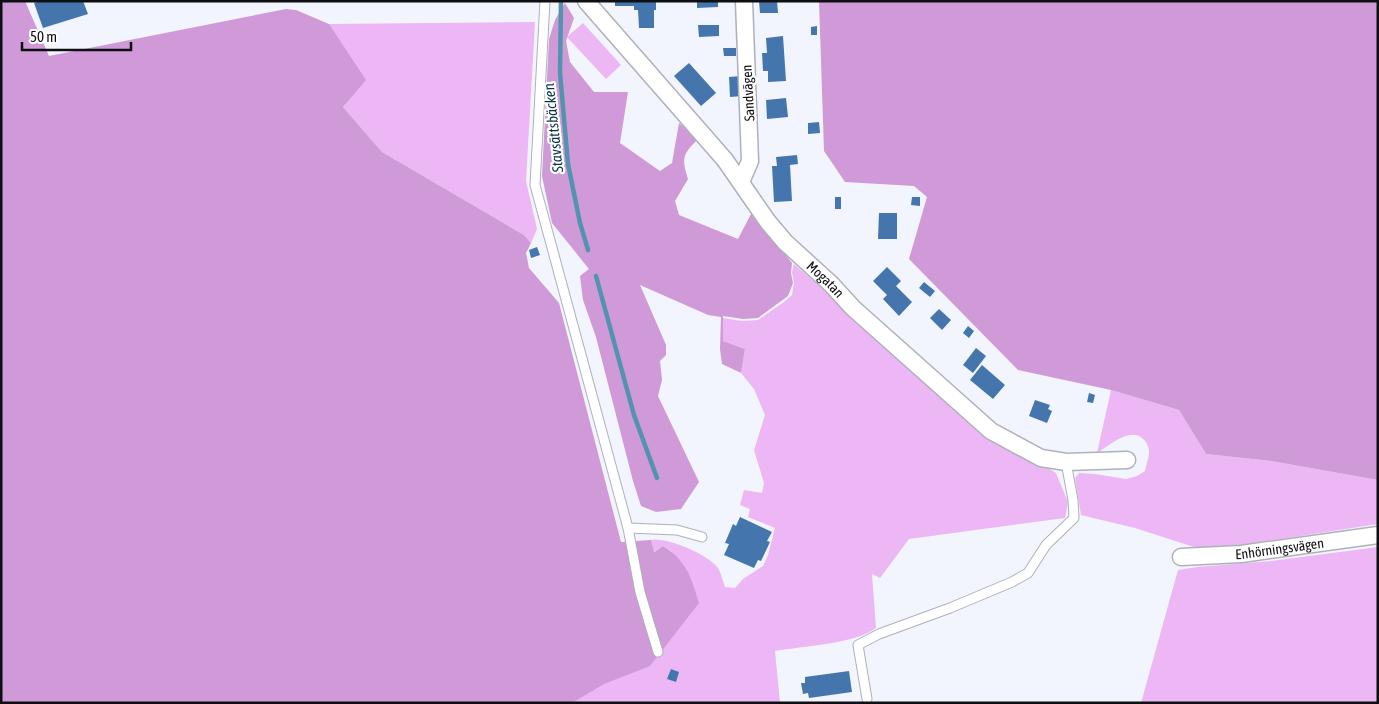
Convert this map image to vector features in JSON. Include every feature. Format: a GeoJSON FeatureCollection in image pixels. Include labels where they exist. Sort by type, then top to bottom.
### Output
{"type":"FeatureCollection","features":[{"type":"Feature","properties":{"kind":"street","name":"Mogatan"},"geometry":{"type":"LineString","coordinates":[[586,1],[693,122],[741,182],[768,222],[785,242],[854,308],[991,431],[1041,458],[1066,462],[1127,460]]}},
{"type":"Feature","properties":{"kind":"street","name":"Sandvägen"},"geometry":{"type":"LineString","coordinates":[[741,182],[750,161],[744,1]]}},
{"type":"Feature","properties":{"kind":"street","name":"Enhörningsvägen"},"geometry":{"type":"LineString","coordinates":[[1181,557],[1241,554],[1378,535]]}},
{"type":"Feature","properties":{"kind":"lane"},"geometry":{"type":"LineString","coordinates":[[545,1],[535,185],[628,528],[640,592],[658,652]]}},
{"type":"Feature","properties":{"kind":"lane"},"geometry":{"type":"LineString","coordinates":[[867,699],[858,645],[879,634],[950,608],[1012,582],[1028,573],[1046,545],[1074,518],[1073,500],[1066,462]]}},
{"type":"Feature","properties":{"kind":"lane"},"geometry":{"type":"LineString","coordinates":[[628,528],[677,530],[702,537]]}},
{"type":"Feature","properties":{"kind":"shaded area"},"geometry":{"type":"Polygon","coordinates":[[[1,1],[25,1],[49,56],[286,9],[296,10],[329,24],[366,80],[343,107],[382,152],[524,235],[531,243],[526,253],[529,268],[559,303],[621,542],[651,540],[654,552],[663,546],[671,552],[687,570],[699,603],[650,666],[604,684],[572,703],[1,703],[1,1]]]}},
{"type":"Feature","properties":{"kind":"shaded area"},"geometry":{"type":"Polygon","coordinates":[[[819,1],[1378,1],[1378,480],[1271,461],[1206,454],[1179,410],[1111,390],[1018,370],[909,259],[927,197],[914,186],[845,182],[824,151],[819,1]]]}},
{"type":"Feature","properties":{"kind":"shaded area"},"geometry":{"type":"Polygon","coordinates":[[[565,3],[574,18],[566,41],[570,62],[594,92],[628,92],[620,143],[660,171],[672,163],[679,123],[698,139],[686,153],[684,161],[688,179],[675,201],[679,215],[738,239],[752,212],[792,263],[793,283],[788,296],[758,318],[743,319],[723,316],[723,341],[745,349],[741,373],[722,364],[720,349],[721,317],[708,315],[640,285],[666,345],[666,355],[660,361],[662,380],[658,396],[699,482],[681,509],[656,512],[641,506],[596,337],[583,300],[580,276],[589,269],[552,223],[542,176],[549,39],[555,20],[565,3]]]}},
{"type":"Feature","properties":{"kind":"shaded area"},"geometry":{"type":"Polygon","coordinates":[[[535,22],[526,181],[537,229],[531,243],[524,235],[382,152],[343,107],[351,95],[329,24],[535,22]]]}},
{"type":"Feature","properties":{"kind":"shaded area"},"geometry":{"type":"Polygon","coordinates":[[[583,23],[621,65],[606,79],[567,37],[583,23]]]}},
{"type":"Feature","properties":{"kind":"shaded area"},"geometry":{"type":"Polygon","coordinates":[[[794,264],[884,342],[1038,462],[1056,473],[1068,502],[1065,518],[909,539],[880,578],[872,574],[876,628],[855,638],[842,641],[775,651],[780,703],[572,703],[672,552],[663,546],[653,552],[650,540],[666,541],[697,552],[718,568],[725,587],[735,588],[743,579],[763,566],[775,528],[748,517],[750,509],[740,505],[744,490],[762,493],[764,483],[754,450],[765,415],[754,389],[741,373],[745,349],[723,341],[723,318],[742,321],[758,320],[784,302],[792,295],[794,264]]]}},
{"type":"Feature","properties":{"kind":"shaded area"},"geometry":{"type":"Polygon","coordinates":[[[1111,390],[1179,410],[1206,454],[1271,461],[1378,480],[1378,524],[1229,547],[1197,548],[1135,528],[1081,515],[1075,478],[1079,473],[1126,479],[1137,476],[1145,471],[1148,459],[1149,450],[1147,444],[1137,435],[1125,436],[1097,453],[1111,390]]]}},
{"type":"Feature","properties":{"kind":"shaded area"},"geometry":{"type":"Polygon","coordinates":[[[1378,547],[1378,703],[1141,703],[1178,570],[1271,561],[1378,547]]]}},
{"type":"Feature","properties":{"kind":"building"},"geometry":{"type":"Polygon","coordinates":[[[40,1],[83,1],[88,14],[43,28],[34,3],[40,1]]]}},
{"type":"Feature","properties":{"kind":"building"},"geometry":{"type":"Polygon","coordinates":[[[615,1],[656,1],[654,28],[639,28],[638,10],[634,10],[634,6],[615,6],[615,1]]]}},
{"type":"Feature","properties":{"kind":"building"},"geometry":{"type":"Polygon","coordinates":[[[697,1],[718,1],[718,7],[697,8],[697,1]]]}},
{"type":"Feature","properties":{"kind":"building"},"geometry":{"type":"Polygon","coordinates":[[[759,1],[777,1],[778,13],[760,13],[759,1]]]}},
{"type":"Feature","properties":{"kind":"building"},"geometry":{"type":"Polygon","coordinates":[[[698,25],[719,25],[719,36],[699,37],[698,25]]]}},
{"type":"Feature","properties":{"kind":"building"},"geometry":{"type":"Polygon","coordinates":[[[817,26],[817,35],[811,35],[811,27],[817,26]]]}},
{"type":"Feature","properties":{"kind":"building"},"geometry":{"type":"Polygon","coordinates":[[[783,36],[786,81],[768,82],[768,71],[763,71],[762,53],[767,53],[766,38],[783,36]]]}},
{"type":"Feature","properties":{"kind":"building"},"geometry":{"type":"Polygon","coordinates":[[[723,48],[736,48],[736,56],[724,56],[723,48]]]}},
{"type":"Feature","properties":{"kind":"building"},"geometry":{"type":"Polygon","coordinates":[[[689,63],[716,93],[701,106],[674,76],[689,63]]]}},
{"type":"Feature","properties":{"kind":"building"},"geometry":{"type":"Polygon","coordinates":[[[741,76],[742,96],[730,97],[729,77],[741,76]]]}},
{"type":"Feature","properties":{"kind":"building"},"geometry":{"type":"Polygon","coordinates":[[[786,98],[788,117],[767,119],[766,100],[786,98]]]}},
{"type":"Feature","properties":{"kind":"building"},"geometry":{"type":"Polygon","coordinates":[[[819,122],[820,133],[808,134],[808,123],[819,122]]]}},
{"type":"Feature","properties":{"kind":"building"},"geometry":{"type":"Polygon","coordinates":[[[797,155],[798,164],[790,165],[792,201],[774,202],[772,166],[777,166],[776,157],[797,155]]]}},
{"type":"Feature","properties":{"kind":"building"},"geometry":{"type":"Polygon","coordinates":[[[835,197],[841,197],[841,209],[835,209],[835,197]]]}},
{"type":"Feature","properties":{"kind":"building"},"geometry":{"type":"Polygon","coordinates":[[[912,197],[920,197],[920,206],[911,205],[912,197]]]}},
{"type":"Feature","properties":{"kind":"building"},"geometry":{"type":"Polygon","coordinates":[[[879,213],[897,213],[897,239],[878,239],[879,213]]]}},
{"type":"Feature","properties":{"kind":"building"},"geometry":{"type":"Polygon","coordinates":[[[537,247],[540,255],[531,258],[529,250],[537,247]]]}},
{"type":"Feature","properties":{"kind":"building"},"geometry":{"type":"Polygon","coordinates":[[[887,267],[901,281],[896,286],[912,302],[899,316],[883,299],[887,295],[873,281],[887,267]]]}},
{"type":"Feature","properties":{"kind":"building"},"geometry":{"type":"Polygon","coordinates":[[[924,282],[935,291],[930,297],[919,288],[924,282]]]}},
{"type":"Feature","properties":{"kind":"building"},"geometry":{"type":"Polygon","coordinates":[[[939,309],[951,320],[942,330],[930,318],[939,309]]]}},
{"type":"Feature","properties":{"kind":"building"},"geometry":{"type":"Polygon","coordinates":[[[968,326],[974,331],[969,338],[963,333],[968,326]]]}},
{"type":"Feature","properties":{"kind":"building"},"geometry":{"type":"Polygon","coordinates":[[[976,348],[986,356],[973,373],[963,365],[976,348]]]}},
{"type":"Feature","properties":{"kind":"building"},"geometry":{"type":"Polygon","coordinates":[[[982,365],[1005,385],[993,399],[970,380],[982,365]]]}},
{"type":"Feature","properties":{"kind":"building"},"geometry":{"type":"Polygon","coordinates":[[[1089,393],[1095,395],[1093,403],[1087,402],[1089,393]]]}},
{"type":"Feature","properties":{"kind":"building"},"geometry":{"type":"Polygon","coordinates":[[[1035,400],[1050,405],[1048,409],[1052,411],[1047,423],[1029,416],[1035,400]]]}},
{"type":"Feature","properties":{"kind":"building"},"geometry":{"type":"Polygon","coordinates":[[[740,517],[772,532],[767,541],[770,542],[761,561],[758,560],[754,568],[724,555],[729,544],[725,543],[733,524],[736,526],[740,517]]]}},
{"type":"Feature","properties":{"kind":"building"},"geometry":{"type":"Polygon","coordinates":[[[671,669],[679,672],[676,682],[667,679],[671,669]]]}},
{"type":"Feature","properties":{"kind":"building"},"geometry":{"type":"Polygon","coordinates":[[[849,671],[852,692],[809,698],[808,693],[803,694],[801,683],[805,683],[805,677],[849,671]]]}},
{"type":"Feature","properties":{"kind":"waterway","name":"Stavsättsbäcken"},"geometry":{"type":"LineString","coordinates":[[561,1],[560,73],[568,164],[580,223],[588,250]]}},
{"type":"Feature","properties":{"kind":"waterway","name":"Stavsättsbäcken"},"geometry":{"type":"LineString","coordinates":[[596,276],[634,415],[657,478]]}}]}
